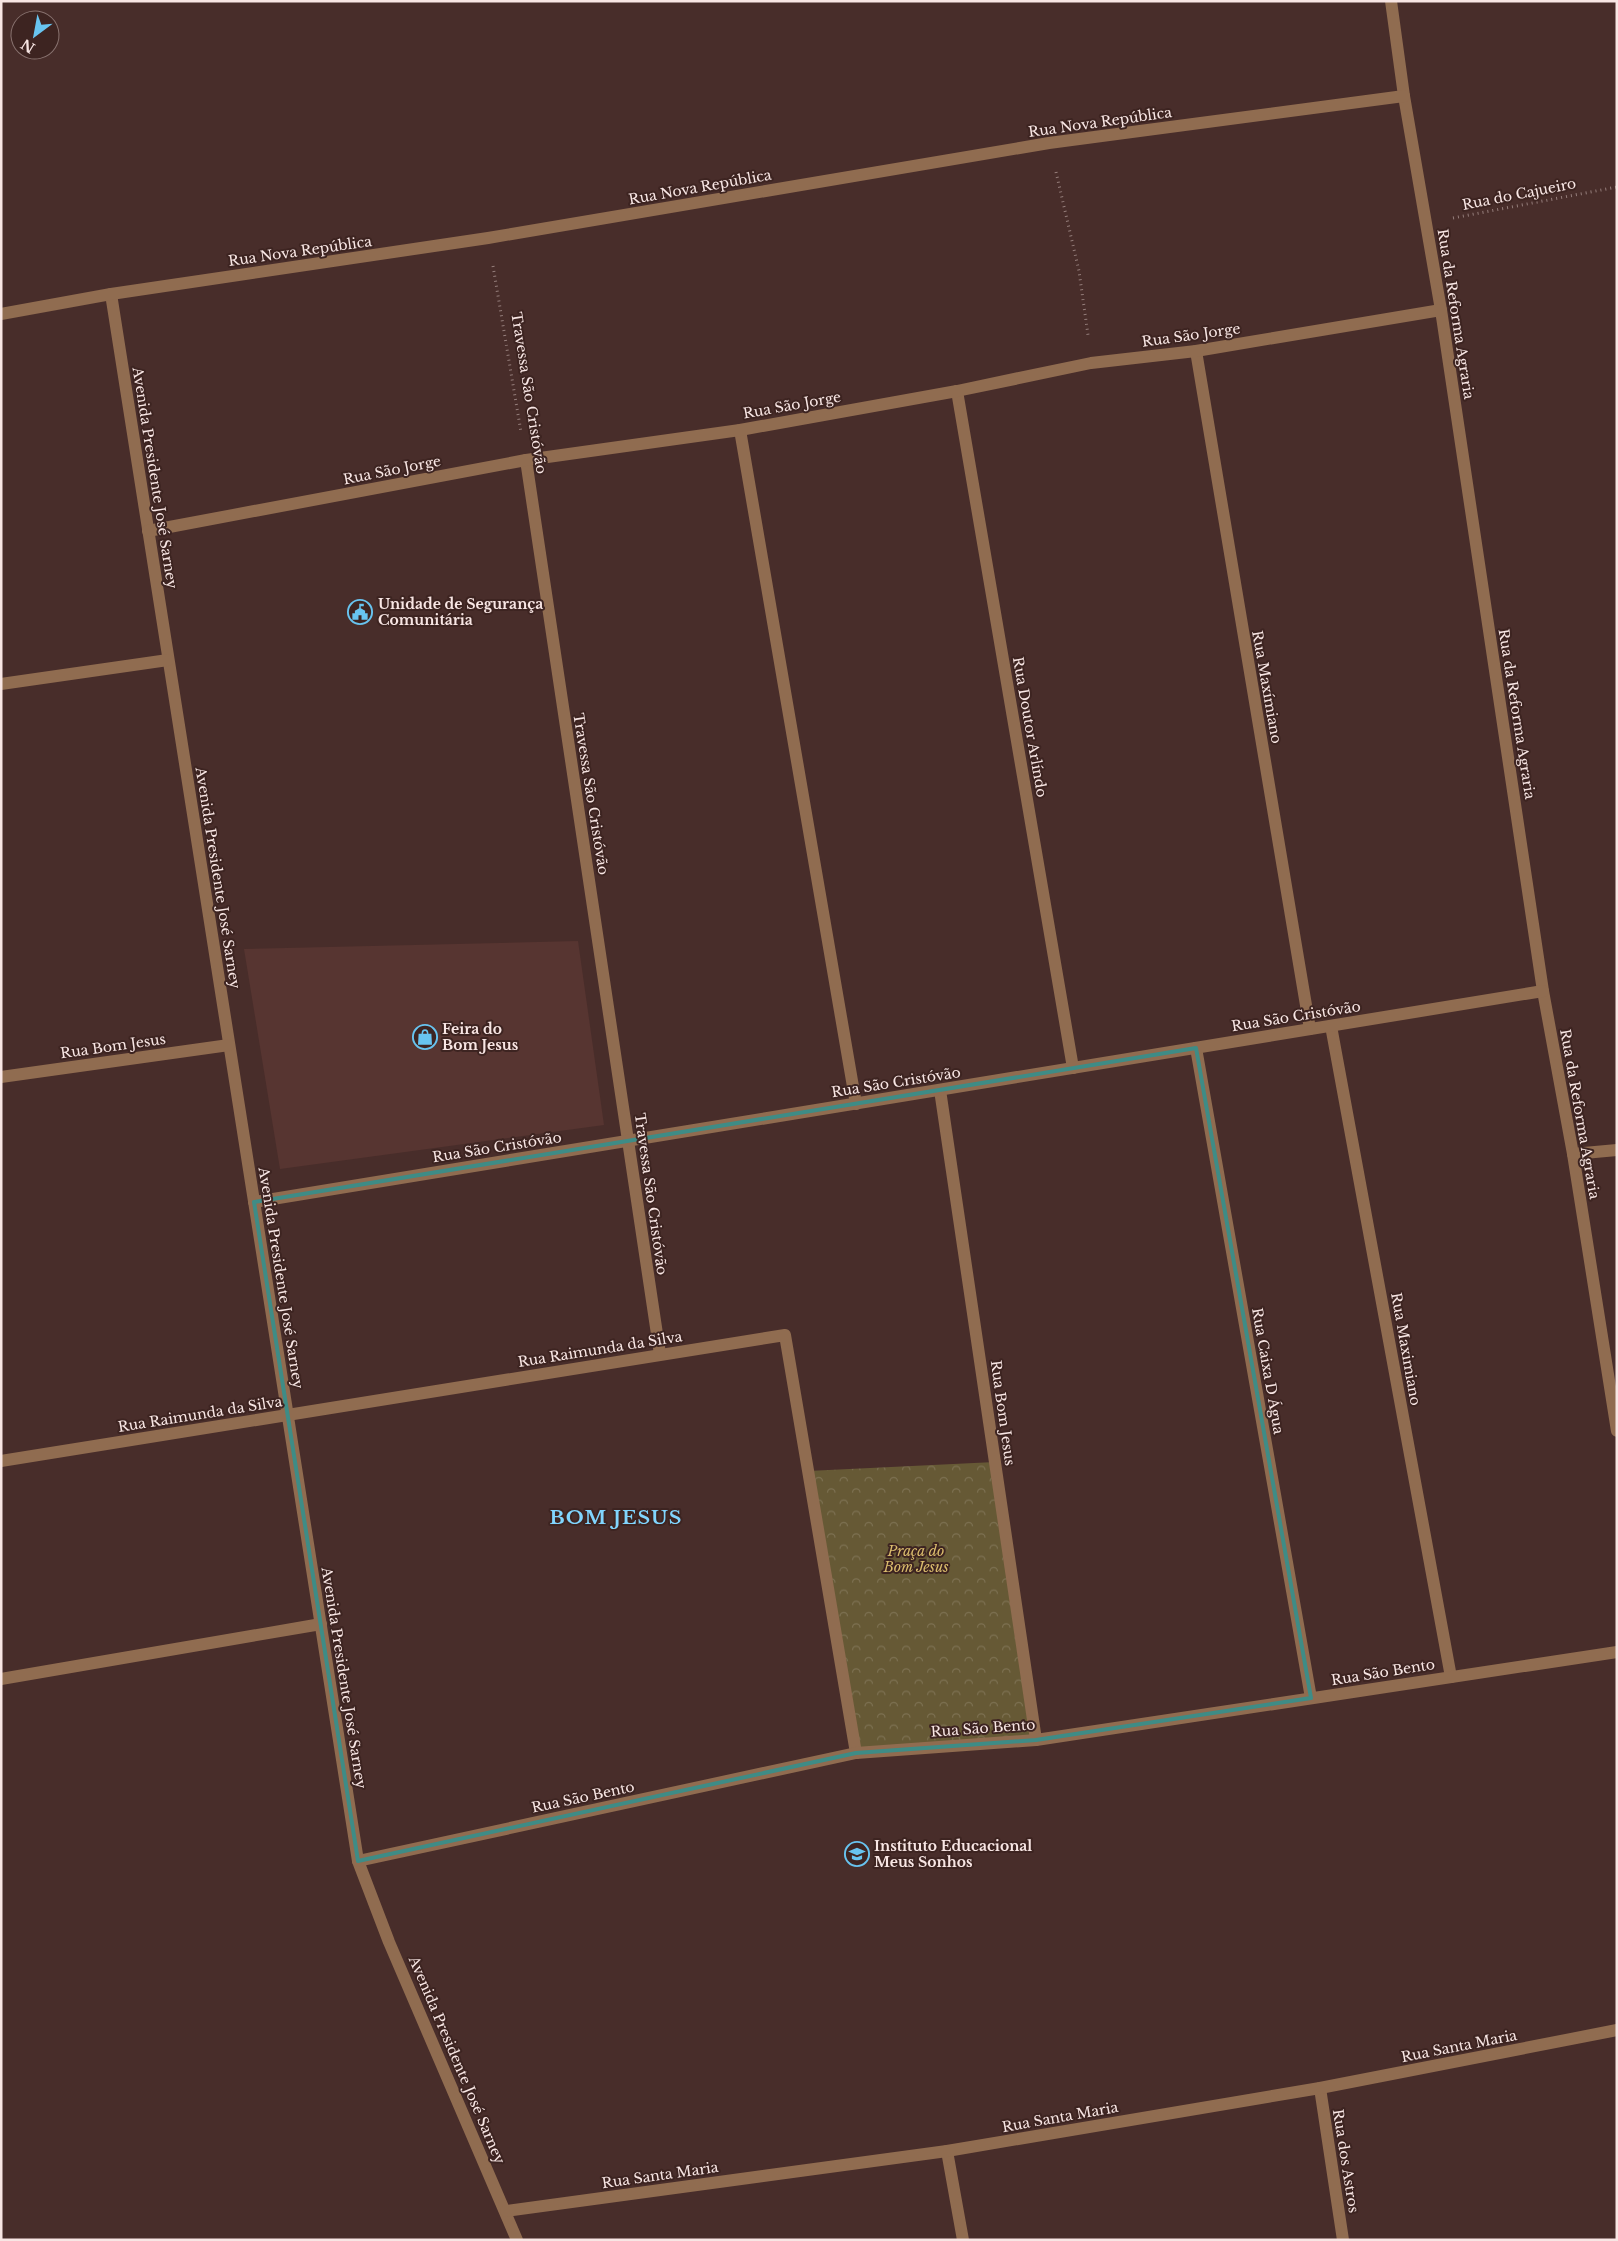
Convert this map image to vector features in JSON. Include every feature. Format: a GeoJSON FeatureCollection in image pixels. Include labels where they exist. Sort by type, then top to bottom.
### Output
{"type":"FeatureCollection","features":[{"type":"Feature","properties":{"kind":"street","name":"Rua da Reforma Agraria"},"geometry":{"type":"LineString","coordinates":[[1391,1],[1404,96],[1441,310],[1544,991],[1573,1154],[1617,1431]]}},
{"type":"Feature","properties":{"kind":"street","name":"Rua Nova República"},"geometry":{"type":"LineString","coordinates":[[1,314],[111,294],[488,238],[1049,143],[1404,96]]}},
{"type":"Feature","properties":{"kind":"street","name":"Avenida Presidente José Sarney"},"geometry":{"type":"LineString","coordinates":[[111,294],[358,1861],[389,1942],[517,2240]]}},
{"type":"Feature","properties":{"kind":"street","name":"Rua São Jorge"},"geometry":{"type":"LineString","coordinates":[[148,530],[526,460],[740,430],[957,391],[1091,363],[1196,351],[1441,310]]}},
{"type":"Feature","properties":{"kind":"street","name":"Rua Maxímiano"},"geometry":{"type":"LineString","coordinates":[[1196,351],[1310,1029]]}},
{"type":"Feature","properties":{"kind":"street","name":"Rua Doutor Arlíndo"},"geometry":{"type":"LineString","coordinates":[[957,391],[1073,1068]]}},
{"type":"Feature","properties":{"kind":"street"},"geometry":{"type":"LineString","coordinates":[[740,430],[856,1104]]}},
{"type":"Feature","properties":{"kind":"street","name":"Travessa São Cristóvão"},"geometry":{"type":"LineString","coordinates":[[526,460],[660,1354]]}},
{"type":"Feature","properties":{"kind":"street"},"geometry":{"type":"LineString","coordinates":[[1,684],[168,660]]}},
{"type":"Feature","properties":{"kind":"street","name":"Rua São Cristóvão"},"geometry":{"type":"LineString","coordinates":[[254,1202],[1544,991]]}},
{"type":"Feature","properties":{"kind":"street","name":"Rua Maximiano"},"geometry":{"type":"LineString","coordinates":[[1331,1026],[1452,1677]]}},
{"type":"Feature","properties":{"kind":"street","name":"Rua Bom Jesus"},"geometry":{"type":"LineString","coordinates":[[1,1077],[229,1045]]}},
{"type":"Feature","properties":{"kind":"street","name":"Rua Caixa D Água"},"geometry":{"type":"LineString","coordinates":[[1196,1048],[1311,1698]]}},
{"type":"Feature","properties":{"kind":"street","name":"Rua Bom Jesus"},"geometry":{"type":"LineString","coordinates":[[940,1090],[1036,1740]]}},
{"type":"Feature","properties":{"kind":"street"},"geometry":{"type":"LineString","coordinates":[[1573,1154],[1617,1150]]}},
{"type":"Feature","properties":{"kind":"street","name":"Rua Raimunda da Silva"},"geometry":{"type":"LineString","coordinates":[[1,1461],[785,1335],[856,1753]]}},
{"type":"Feature","properties":{"kind":"street"},"geometry":{"type":"LineString","coordinates":[[1,1678],[321,1624]]}},
{"type":"Feature","properties":{"kind":"street","name":"Rua São Bento"},"geometry":{"type":"LineString","coordinates":[[358,1861],[856,1753],[1036,1740],[1617,1652]]}},
{"type":"Feature","properties":{"kind":"street","name":"Rua Santa Maria"},"geometry":{"type":"LineString","coordinates":[[506,2211],[947,2151],[1320,2088],[1617,2030]]}},
{"type":"Feature","properties":{"kind":"street","name":"Rua dos Astros"},"geometry":{"type":"LineString","coordinates":[[1320,2088],[1343,2240]]}},
{"type":"Feature","properties":{"kind":"street"},"geometry":{"type":"LineString","coordinates":[[947,2151],[962,2240]]}},
{"type":"Feature","properties":{"kind":"path"},"geometry":{"type":"LineString","coordinates":[[1049,143],[1079,270],[1091,363]]}},
{"type":"Feature","properties":{"kind":"path","name":"Rua do Cajueiro"},"geometry":{"type":"LineString","coordinates":[[1426,223],[1617,187]]}},
{"type":"Feature","properties":{"kind":"path","name":"Travessa São Cristóvão"},"geometry":{"type":"LineString","coordinates":[[488,238],[526,460]]}},
{"type":"Feature","properties":{"kind":"highlighted area"},"geometry":{"type":"Polygon","coordinates":[[[1196,1048],[1311,1698],[1036,1740],[856,1753],[358,1861],[254,1202],[1196,1048]]]}},
{"type":"Feature","properties":{"kind":"shaded area","name":"Feira do Bom Jesus"},"geometry":{"type":"Polygon","coordinates":[[[578,941],[604,1125],[280,1169],[244,949],[578,941]]]}},
{"type":"Feature","properties":{"kind":"green space","name":"Praça do Bom Jesus"},"geometry":{"type":"Polygon","coordinates":[[[995,1462],[1036,1740],[856,1753],[808,1471],[995,1462]]]}},
{"type":"Feature","properties":{"kind":"place","name":"Unidade de Segurança Comunitária"},"geometry":{"type":"Point","coordinates":[360,612]}},
{"type":"Feature","properties":{"kind":"place","name":"Feira do Bom Jesus"},"geometry":{"type":"Point","coordinates":[425,1037]}},
{"type":"Feature","properties":{"kind":"place","name":"Instituto Educacional Meus Sonhos"},"geometry":{"type":"Point","coordinates":[857,1854]}},
{"type":"Feature","properties":{"kind":"district","name":"BOM JESUS"},"geometry":{"type":"Point","coordinates":[616,1517]}}]}
